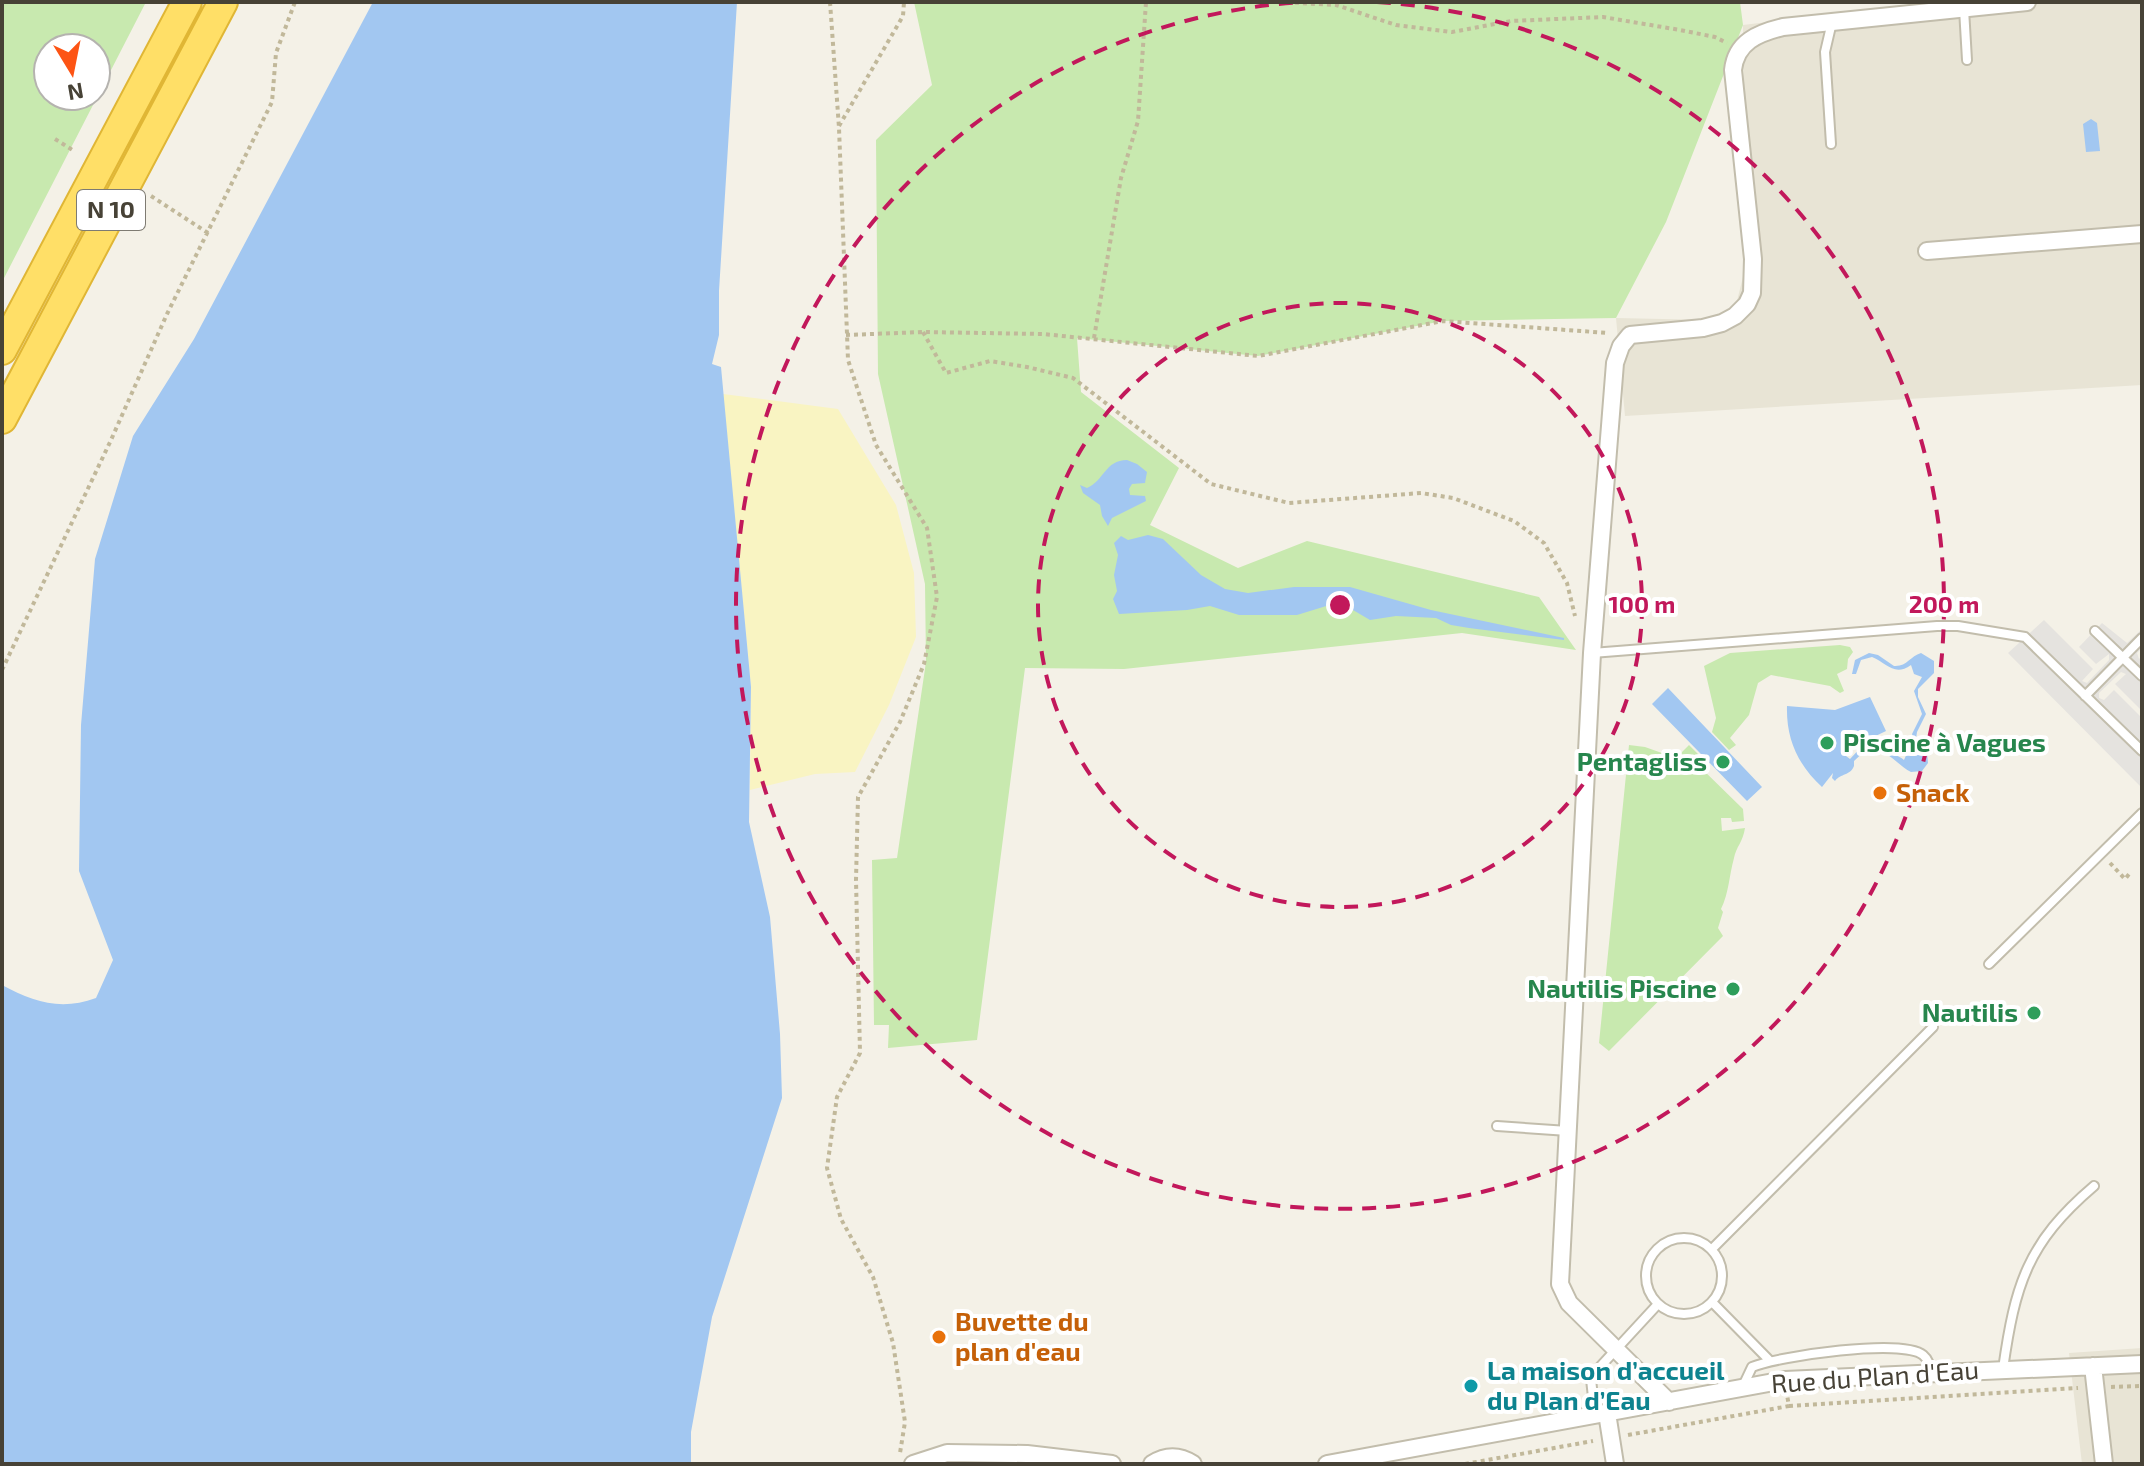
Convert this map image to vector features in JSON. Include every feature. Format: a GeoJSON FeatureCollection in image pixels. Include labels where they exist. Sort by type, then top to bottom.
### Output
{"type":"FeatureCollection","features":[{"type":"Feature","properties":{"kind":"highway","name":"N 10"},"geometry":{"type":"LineString","coordinates":[[2,350],[187,2]]}},
{"type":"Feature","properties":{"kind":"highway","name":"N 10"},"geometry":{"type":"LineString","coordinates":[[2,419],[223,2]]}},
{"type":"Feature","properties":{"kind":"street"},"geometry":{"type":"LineString","coordinates":[[1669,1402],[1569,1303],[1560,1284],[1592,653],[1615,363],[1621,346],[1630,335],[1703,328],[1722,323],[1747,304],[1752,293],[1753,259],[1733,70],[1734,59],[1747,41],[1767,31],[2027,2]]}},
{"type":"Feature","properties":{"kind":"street"},"geometry":{"type":"LineString","coordinates":[[1927,251],[2142,234]]}},
{"type":"Feature","properties":{"kind":"street","name":"Rue du Plan d'Eau"},"geometry":{"type":"LineString","coordinates":[[1327,1464],[1785,1380],[2142,1364]]}},
{"type":"Feature","properties":{"kind":"street"},"geometry":{"type":"LineString","coordinates":[[2093,1366],[2104,1464]]}},
{"type":"Feature","properties":{"kind":"street"},"geometry":{"type":"LineString","coordinates":[[1601,1414],[1611,1437],[1615,1464]]}},
{"type":"Feature","properties":{"kind":"street"},"geometry":{"type":"LineString","coordinates":[[913,1464],[947,1453],[968,1459],[1027,1454],[1112,1464]]}},
{"type":"Feature","properties":{"kind":"street"},"geometry":{"type":"LineString","coordinates":[[1152,1464],[1164,1457],[1175,1457],[1193,1464]]}},
{"type":"Feature","properties":{"kind":"lane"},"geometry":{"type":"LineString","coordinates":[[1964,9],[1967,60]]}},
{"type":"Feature","properties":{"kind":"lane"},"geometry":{"type":"LineString","coordinates":[[1831,144],[1825,52],[1832,22]]}},
{"type":"Feature","properties":{"kind":"lane"},"geometry":{"type":"LineString","coordinates":[[1592,653],[1958,626],[2025,637],[2142,751]]}},
{"type":"Feature","properties":{"kind":"lane"},"geometry":{"type":"LineString","coordinates":[[2095,631],[2142,676]]}},
{"type":"Feature","properties":{"kind":"lane"},"geometry":{"type":"LineString","coordinates":[[2085,696],[2142,638]]}},
{"type":"Feature","properties":{"kind":"lane"},"geometry":{"type":"LineString","coordinates":[[1989,964],[2142,813]]}},
{"type":"Feature","properties":{"kind":"lane"},"geometry":{"type":"LineString","coordinates":[[1712,1249],[1933,1027]]}},
{"type":"Feature","properties":{"kind":"lane"},"geometry":{"type":"LineString","coordinates":[[1497,1126],[1569,1131]]}},
{"type":"Feature","properties":{"kind":"lane"},"geometry":{"type":"LineString","coordinates":[[2003,1369],[2011,1311],[2028,1266],[2043,1237],[2067,1209],[2094,1186]]}},
{"type":"Feature","properties":{"kind":"lane"},"geometry":{"type":"LineString","coordinates":[[1678,1238],[1690,1238],[1712,1249],[1723,1271],[1722,1284],[1712,1302],[1690,1314],[1668,1311],[1658,1304],[1646,1283],[1649,1259],[1656,1249],[1678,1238]]}},
{"type":"Feature","properties":{"kind":"lane"},"geometry":{"type":"LineString","coordinates":[[1712,1302],[1769,1360]]}},
{"type":"Feature","properties":{"kind":"lane"},"geometry":{"type":"LineString","coordinates":[[1601,1414],[1591,1379],[1658,1304]]}},
{"type":"Feature","properties":{"kind":"lane"},"geometry":{"type":"LineString","coordinates":[[1741,1389],[1752,1367],[1769,1360],[1801,1354],[1903,1348],[1923,1355],[1930,1372]]}},
{"type":"Feature","properties":{"kind":"path"},"geometry":{"type":"LineString","coordinates":[[2,670],[272,102],[276,53],[295,2]]}},
{"type":"Feature","properties":{"kind":"path"},"geometry":{"type":"LineString","coordinates":[[830,2],[839,128],[848,360],[876,445],[927,528],[937,597],[924,664],[900,722],[858,797],[856,880],[860,1053],[837,1097],[827,1168],[841,1219],[873,1277],[893,1343],[905,1422],[898,1464]]}},
{"type":"Feature","properties":{"kind":"path"},"geometry":{"type":"LineString","coordinates":[[839,128],[903,16],[904,2]]}},
{"type":"Feature","properties":{"kind":"path"},"geometry":{"type":"LineString","coordinates":[[1094,339],[1121,178],[1138,121],[1146,2]]}},
{"type":"Feature","properties":{"kind":"path"},"geometry":{"type":"LineString","coordinates":[[1279,2],[1336,5],[1396,25],[1452,32],[1511,21],[1603,17],[1715,37],[1739,50]]}},
{"type":"Feature","properties":{"kind":"path"},"geometry":{"type":"LineString","coordinates":[[55,139],[74,151]]}},
{"type":"Feature","properties":{"kind":"path"},"geometry":{"type":"LineString","coordinates":[[151,196],[208,233]]}},
{"type":"Feature","properties":{"kind":"path"},"geometry":{"type":"LineString","coordinates":[[845,335],[923,332],[1043,334],[1258,356],[1443,321],[1630,335]]}},
{"type":"Feature","properties":{"kind":"path"},"geometry":{"type":"LineString","coordinates":[[923,332],[946,373],[990,361],[1073,378],[1211,484],[1289,503],[1421,493],[1453,498],[1514,521],[1544,543],[1567,583],[1577,625]]}},
{"type":"Feature","properties":{"kind":"path"},"geometry":{"type":"LineString","coordinates":[[2101,853],[2125,879],[2130,873]]}},
{"type":"Feature","properties":{"kind":"path"},"geometry":{"type":"LineString","coordinates":[[1785,1380],[1789,1406]]}},
{"type":"Feature","properties":{"kind":"path"},"geometry":{"type":"LineString","coordinates":[[1629,1449],[1627,1435],[1789,1406],[2142,1386]]}},
{"type":"Feature","properties":{"kind":"path"},"geometry":{"type":"LineString","coordinates":[[1465,1464],[1611,1437]]}},
{"type":"Feature","properties":{"kind":"shaded area"},"geometry":{"type":"Polygon","coordinates":[[[1931,2],[2142,2],[2142,385],[1625,416],[1616,318],[1710,320],[1736,305],[1745,269],[1743,25],[1931,2]]]}},
{"type":"Feature","properties":{"kind":"shaded area"},"geometry":{"type":"Polygon","coordinates":[[[2044,620],[2093,669],[2082,681],[2087,683],[2109,660],[2109,654],[2096,664],[2079,647],[2102,623],[2127,643],[2142,629],[2142,648],[2137,653],[2139,659],[2142,656],[2142,711],[2115,684],[2126,674],[2121,672],[2099,693],[2099,698],[2104,700],[2114,690],[2142,718],[2142,788],[2008,653],[2044,620]]]}},
{"type":"Feature","properties":{"kind":"shaded area"},"geometry":{"type":"Polygon","coordinates":[[[2142,1348],[2142,1464],[2082,1464],[2069,1353],[2142,1348]]]}},
{"type":"Feature","properties":{"kind":"green space"},"geometry":{"type":"Polygon","coordinates":[[[2,2],[146,2],[112,68],[112,32],[32,32],[32,112],[89,112],[2,282],[2,2]]]}},
{"type":"Feature","properties":{"kind":"green space"},"geometry":{"type":"Polygon","coordinates":[[[914,2],[1740,2],[1743,25],[1666,222],[1616,318],[1443,321],[1258,356],[1077,338],[1081,392],[1179,468],[1150,525],[1238,568],[1307,541],[1539,597],[1576,650],[1462,633],[1124,669],[1025,668],[977,1040],[888,1048],[889,1025],[874,1025],[872,860],[897,858],[926,662],[925,584],[878,374],[876,140],[932,85],[914,2]]]}},
{"type":"Feature","properties":{"kind":"green space"},"geometry":{"type":"Polygon","coordinates":[[[1840,645],[1850,647],[1853,652],[1847,669],[1837,674],[1844,691],[1840,693],[1830,686],[1771,675],[1758,683],[1749,715],[1730,738],[1736,745],[1729,750],[1712,732],[1716,718],[1704,666],[1730,653],[1840,645]]]}},
{"type":"Feature","properties":{"kind":"green space"},"geometry":{"type":"Polygon","coordinates":[[[1629,745],[1676,758],[1689,745],[1701,757],[1696,763],[1743,809],[1744,821],[1732,822],[1731,818],[1721,818],[1722,831],[1745,828],[1721,909],[1723,912],[1718,928],[1723,936],[1609,1051],[1599,1043],[1629,745]]]}},
{"type":"Feature","properties":{"kind":"sand"},"geometry":{"type":"Polygon","coordinates":[[[723,394],[838,409],[896,505],[914,573],[916,637],[889,705],[855,772],[815,774],[750,790],[751,687],[723,394]]]}},
{"type":"Feature","properties":{"kind":"water"},"geometry":{"type":"Polygon","coordinates":[[[373,2],[737,2],[719,335],[712,364],[721,367],[751,687],[749,822],[770,917],[782,1098],[712,1317],[691,1432],[691,1464],[2,1464],[2,985],[48,1003],[83,1002],[96,998],[113,960],[79,871],[81,725],[95,559],[133,436],[194,339],[373,2]]]}},
{"type":"Feature","properties":{"kind":"water"},"geometry":{"type":"Polygon","coordinates":[[[2091,119],[2097,123],[2100,151],[2086,152],[2083,124],[2091,119]]]}},
{"type":"Feature","properties":{"kind":"water"},"geometry":{"type":"Polygon","coordinates":[[[1127,460],[1147,472],[1145,483],[1132,484],[1129,489],[1130,495],[1145,496],[1146,501],[1112,518],[1108,526],[1100,505],[1083,493],[1080,485],[1087,488],[1093,485],[1114,463],[1127,460]]]}},
{"type":"Feature","properties":{"kind":"water"},"geometry":{"type":"Polygon","coordinates":[[[1148,535],[1163,539],[1201,575],[1225,589],[1248,593],[1294,587],[1350,587],[1431,610],[1564,640],[1451,625],[1436,618],[1396,616],[1370,620],[1353,610],[1342,609],[1336,603],[1297,615],[1239,615],[1210,606],[1119,614],[1113,599],[1117,591],[1114,575],[1118,555],[1114,543],[1121,536],[1128,540],[1148,535]]]}},
{"type":"Feature","properties":{"kind":"water","name":"Piscine à Vagues"},"geometry":{"type":"Polygon","coordinates":[[[1869,653],[1894,666],[1902,665],[1921,653],[1934,661],[1934,673],[1918,689],[1918,697],[1926,714],[1916,739],[1927,752],[1928,763],[1922,771],[1911,772],[1887,754],[1868,748],[1854,761],[1850,771],[1835,781],[1833,773],[1822,787],[1806,770],[1795,751],[1787,706],[1835,710],[1870,697],[1886,731],[1859,744],[1846,756],[1850,759],[1870,744],[1904,760],[1908,751],[1917,749],[1912,734],[1922,714],[1914,691],[1922,677],[1914,674],[1911,665],[1895,669],[1872,657],[1861,660],[1856,674],[1852,674],[1855,660],[1869,653]]]}},
{"type":"Feature","properties":{"kind":"water","name":"Pentagliss"},"geometry":{"type":"Polygon","coordinates":[[[1668,688],[1762,787],[1747,801],[1652,704],[1668,688]]]}},
{"type":"Feature","properties":{"kind":"place","name":"Piscine à Vagues"},"geometry":{"type":"Point","coordinates":[1827,743]}},
{"type":"Feature","properties":{"kind":"place","name":"Pentagliss"},"geometry":{"type":"Point","coordinates":[1723,762]}},
{"type":"Feature","properties":{"kind":"place","name":"Snack"},"geometry":{"type":"Point","coordinates":[1880,793]}},
{"type":"Feature","properties":{"kind":"place","name":"Nautilis Piscine"},"geometry":{"type":"Point","coordinates":[1733,989]}},
{"type":"Feature","properties":{"kind":"place","name":"Nautilis"},"geometry":{"type":"Point","coordinates":[2034,1013]}},
{"type":"Feature","properties":{"kind":"place","name":"Buvette du plan d'eau"},"geometry":{"type":"Point","coordinates":[939,1337]}},
{"type":"Feature","properties":{"kind":"place","name":"La maison d’accueil du Plan d’Eau"},"geometry":{"type":"Point","coordinates":[1471,1386]}}]}
